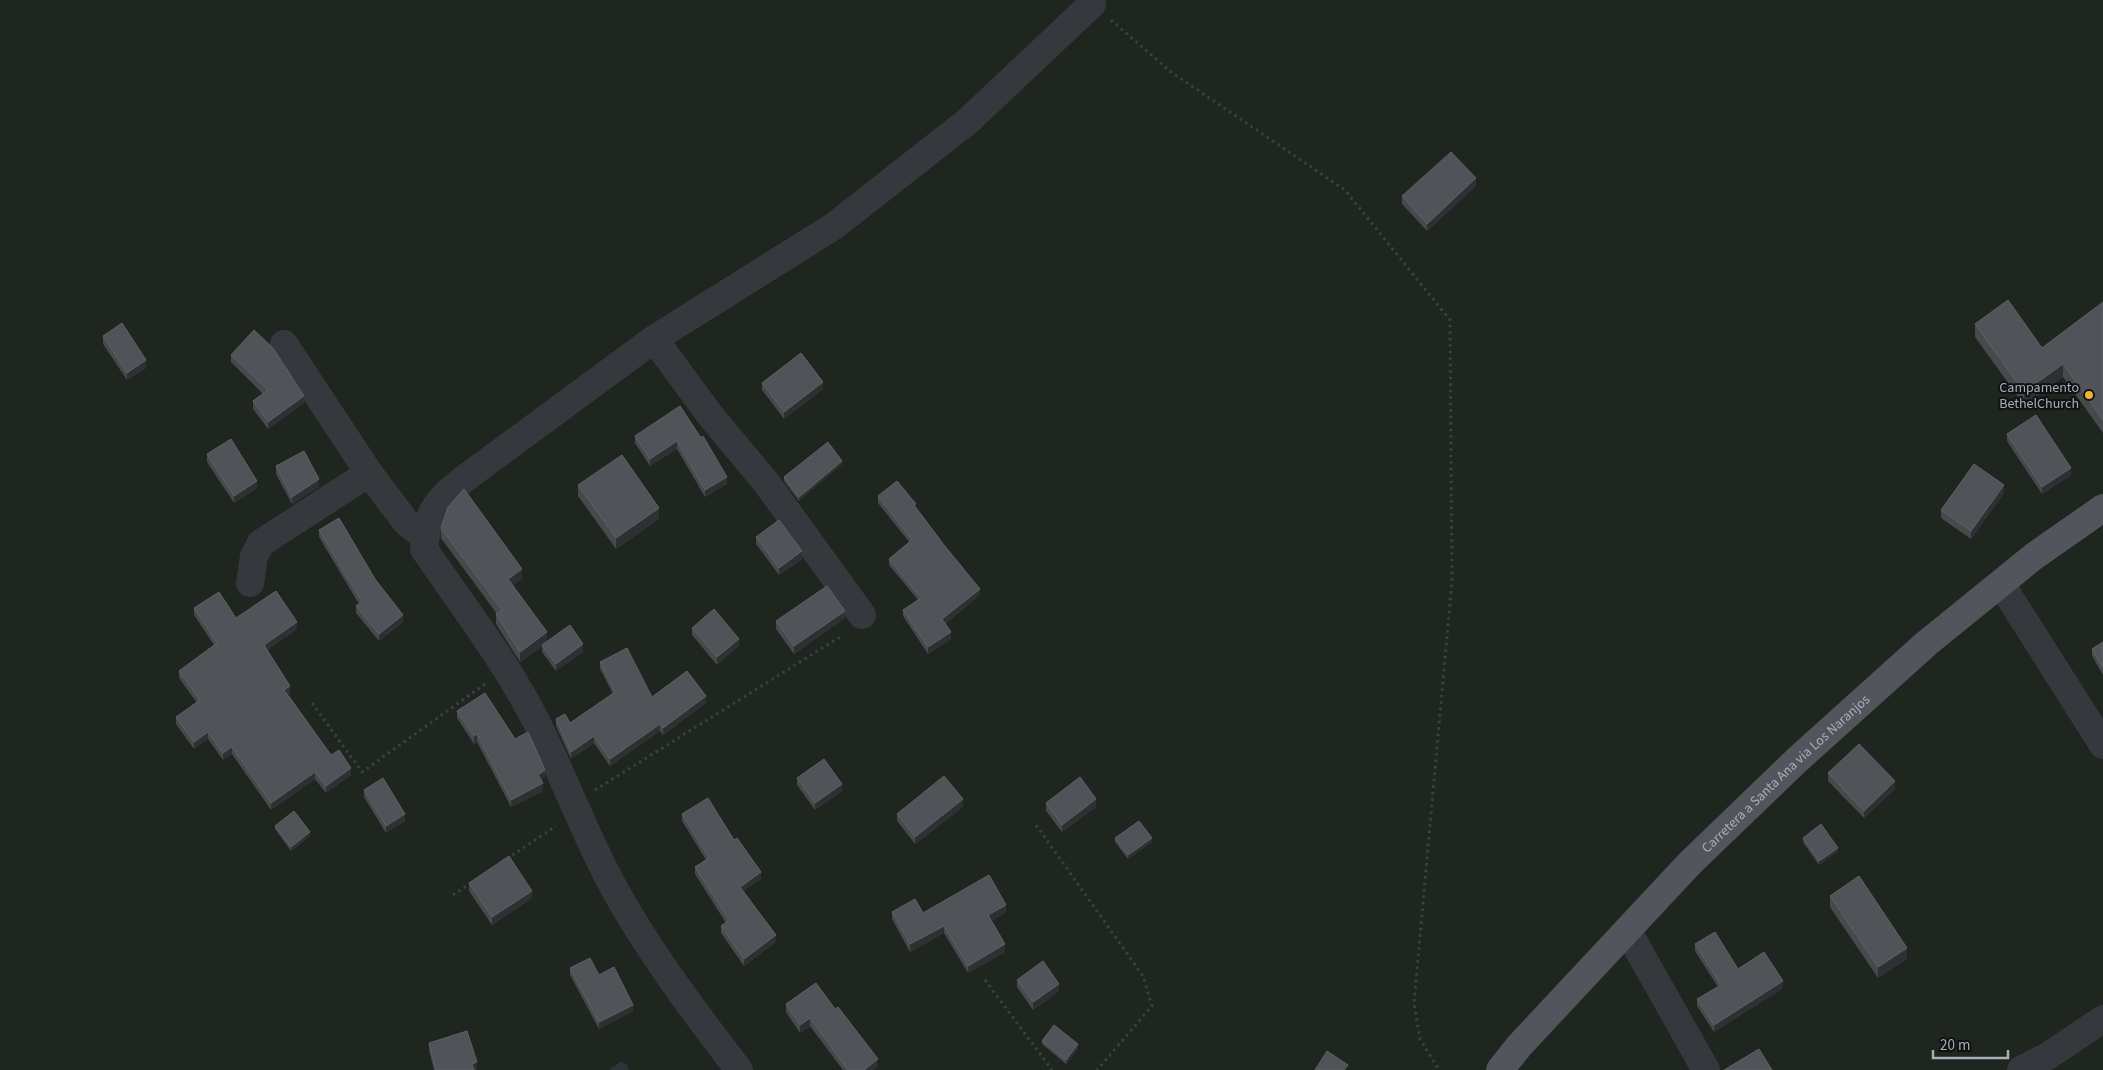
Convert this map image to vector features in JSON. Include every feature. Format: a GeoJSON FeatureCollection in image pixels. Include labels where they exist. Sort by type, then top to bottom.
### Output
{"type":"FeatureCollection","features":[{"type":"Feature","properties":{"kind":"main road","name":"Carretera a Santa Ana via Los Naranjos"},"geometry":{"type":"LineString","coordinates":[[1500,1070],[1519,1046],[1690,863],[1797,760],[1927,643],[2033,557],[2103,508]]}},
{"type":"Feature","properties":{"kind":"street"},"geometry":{"type":"LineString","coordinates":[[739,1070],[692,1010],[626,909],[597,855],[536,720],[506,669],[424,549],[431,512],[440,499],[450,490],[654,339],[834,226],[968,121],[1092,4]]}},
{"type":"Feature","properties":{"kind":"street"},"geometry":{"type":"LineString","coordinates":[[654,339],[710,415],[765,481],[862,615]]}},
{"type":"Feature","properties":{"kind":"street"},"geometry":{"type":"LineString","coordinates":[[284,344],[368,473],[406,522],[425,537]]}},
{"type":"Feature","properties":{"kind":"street"},"geometry":{"type":"LineString","coordinates":[[250,583],[254,556],[261,542],[368,473]]}},
{"type":"Feature","properties":{"kind":"street"},"geometry":{"type":"LineString","coordinates":[[2001,584],[2103,745]]}},
{"type":"Feature","properties":{"kind":"street"},"geometry":{"type":"LineString","coordinates":[[1626,930],[1706,1070]]}},
{"type":"Feature","properties":{"kind":"street"},"geometry":{"type":"LineString","coordinates":[[2021,1070],[2048,1056],[2103,1019]]}},
{"type":"Feature","properties":{"kind":"path"},"geometry":{"type":"LineString","coordinates":[[1092,4],[1171,72],[1345,190],[1450,320],[1452,581],[1414,1003],[1420,1039],[1439,1070]]}},
{"type":"Feature","properties":{"kind":"path"},"geometry":{"type":"LineString","coordinates":[[503,862],[575,808],[840,637]]}},
{"type":"Feature","properties":{"kind":"path"},"geometry":{"type":"LineString","coordinates":[[312,703],[362,772],[506,669]]}},
{"type":"Feature","properties":{"kind":"path"},"geometry":{"type":"LineString","coordinates":[[1036,826],[1143,976],[1152,1006],[1097,1070]]}},
{"type":"Feature","properties":{"kind":"path"},"geometry":{"type":"LineString","coordinates":[[453,895],[478,879]]}},
{"type":"Feature","properties":{"kind":"path"},"geometry":{"type":"LineString","coordinates":[[985,980],[1052,1070]]}},
{"type":"Feature","properties":{"kind":"shaded area"},"geometry":{"type":"Polygon","coordinates":[[[0,0],[2103,0],[2103,1070],[0,1070],[0,0]]]}},
{"type":"Feature","properties":{"kind":"shaded area"},"geometry":{"type":"Polygon","coordinates":[[[620,1062],[626,1064],[629,1070],[609,1070],[620,1062]]]}},
{"type":"Feature","properties":{"kind":"building"},"geometry":{"type":"Polygon","coordinates":[[[1451,152],[1476,178],[1427,224],[1402,196],[1451,152]]]}},
{"type":"Feature","properties":{"kind":"building"},"geometry":{"type":"Polygon","coordinates":[[[2008,300],[2042,348],[2103,302],[2103,420],[2063,364],[2024,392],[1975,324],[2008,300]]]}},
{"type":"Feature","properties":{"kind":"building"},"geometry":{"type":"Polygon","coordinates":[[[122,323],[146,360],[127,373],[103,336],[122,323]]]}},
{"type":"Feature","properties":{"kind":"building"},"geometry":{"type":"Polygon","coordinates":[[[254,330],[273,348],[304,396],[268,422],[253,401],[268,390],[231,355],[254,330]]]}},
{"type":"Feature","properties":{"kind":"building"},"geometry":{"type":"Polygon","coordinates":[[[801,353],[823,382],[784,412],[762,383],[801,353]]]}},
{"type":"Feature","properties":{"kind":"building"},"geometry":{"type":"Polygon","coordinates":[[[680,406],[701,438],[703,436],[727,477],[705,490],[677,441],[650,459],[635,436],[680,406]]]}},
{"type":"Feature","properties":{"kind":"building"},"geometry":{"type":"Polygon","coordinates":[[[2036,415],[2071,468],[2042,487],[2007,434],[2036,415]]]}},
{"type":"Feature","properties":{"kind":"building"},"geometry":{"type":"Polygon","coordinates":[[[231,439],[257,481],[234,496],[207,454],[231,439]]]}},
{"type":"Feature","properties":{"kind":"building"},"geometry":{"type":"Polygon","coordinates":[[[828,442],[842,461],[799,497],[784,477],[828,442]]]}},
{"type":"Feature","properties":{"kind":"building"},"geometry":{"type":"Polygon","coordinates":[[[304,451],[319,479],[292,497],[276,466],[304,451]]]}},
{"type":"Feature","properties":{"kind":"building"},"geometry":{"type":"Polygon","coordinates":[[[622,455],[659,508],[616,538],[578,485],[622,455]]]}},
{"type":"Feature","properties":{"kind":"building"},"geometry":{"type":"Polygon","coordinates":[[[1974,464],[2004,485],[1971,531],[1941,510],[1974,464]]]}},
{"type":"Feature","properties":{"kind":"building"},"geometry":{"type":"Polygon","coordinates":[[[897,481],[916,504],[914,505],[944,545],[980,589],[942,619],[951,632],[928,647],[903,610],[921,598],[889,559],[912,540],[878,496],[897,481]]]}},
{"type":"Feature","properties":{"kind":"building"},"geometry":{"type":"Polygon","coordinates":[[[464,489],[522,569],[508,579],[547,632],[520,652],[496,614],[502,610],[441,528],[448,507],[464,489]]]}},
{"type":"Feature","properties":{"kind":"building"},"geometry":{"type":"Polygon","coordinates":[[[339,518],[375,579],[403,615],[379,634],[356,606],[362,602],[319,530],[339,518]]]}},
{"type":"Feature","properties":{"kind":"building"},"geometry":{"type":"Polygon","coordinates":[[[779,520],[802,551],[779,568],[756,537],[779,520]]]}},
{"type":"Feature","properties":{"kind":"building"},"geometry":{"type":"Polygon","coordinates":[[[827,586],[845,611],[794,646],[776,621],[827,586]]]}},
{"type":"Feature","properties":{"kind":"building"},"geometry":{"type":"Polygon","coordinates":[[[276,591],[297,622],[264,645],[290,686],[284,690],[331,755],[339,750],[351,768],[326,786],[315,772],[271,803],[232,747],[223,753],[208,732],[194,742],[176,717],[200,700],[179,671],[217,643],[194,608],[219,592],[236,618],[276,591]]]}},
{"type":"Feature","properties":{"kind":"building"},"geometry":{"type":"Polygon","coordinates":[[[714,609],[739,639],[717,657],[692,628],[714,609]]]}},
{"type":"Feature","properties":{"kind":"building"},"geometry":{"type":"Polygon","coordinates":[[[570,625],[583,644],[556,664],[542,645],[570,625]]]}},
{"type":"Feature","properties":{"kind":"building"},"geometry":{"type":"Polygon","coordinates":[[[2103,642],[2103,668],[2092,649],[2103,642]]]}},
{"type":"Feature","properties":{"kind":"building"},"geometry":{"type":"Polygon","coordinates":[[[627,648],[652,697],[687,671],[706,696],[663,728],[660,724],[610,759],[594,736],[571,752],[556,719],[565,714],[570,723],[615,692],[600,662],[627,648]]]}},
{"type":"Feature","properties":{"kind":"building"},"geometry":{"type":"Polygon","coordinates":[[[485,693],[515,739],[528,732],[545,770],[538,775],[543,783],[511,800],[477,734],[474,736],[457,711],[485,693]]]}},
{"type":"Feature","properties":{"kind":"building"},"geometry":{"type":"Polygon","coordinates":[[[1859,744],[1895,781],[1864,811],[1828,773],[1859,744]]]}},
{"type":"Feature","properties":{"kind":"building"},"geometry":{"type":"Polygon","coordinates":[[[824,759],[842,784],[815,803],[797,778],[824,759]]]}},
{"type":"Feature","properties":{"kind":"building"},"geometry":{"type":"Polygon","coordinates":[[[944,776],[963,799],[915,837],[897,814],[944,776]]]}},
{"type":"Feature","properties":{"kind":"building"},"geometry":{"type":"Polygon","coordinates":[[[1080,777],[1096,799],[1062,825],[1046,803],[1080,777]]]}},
{"type":"Feature","properties":{"kind":"building"},"geometry":{"type":"Polygon","coordinates":[[[383,778],[405,814],[386,826],[364,790],[383,778]]]}},
{"type":"Feature","properties":{"kind":"building"},"geometry":{"type":"Polygon","coordinates":[[[708,798],[734,840],[737,838],[761,872],[740,887],[776,935],[744,959],[721,926],[729,920],[695,867],[709,858],[682,814],[708,798]]]}},
{"type":"Feature","properties":{"kind":"building"},"geometry":{"type":"Polygon","coordinates":[[[294,811],[310,832],[291,847],[275,826],[294,811]]]}},
{"type":"Feature","properties":{"kind":"building"},"geometry":{"type":"Polygon","coordinates":[[[1139,821],[1152,838],[1128,855],[1115,838],[1139,821]]]}},
{"type":"Feature","properties":{"kind":"building"},"geometry":{"type":"Polygon","coordinates":[[[1821,824],[1838,848],[1819,861],[1803,838],[1821,824]]]}},
{"type":"Feature","properties":{"kind":"building"},"geometry":{"type":"Polygon","coordinates":[[[509,856],[532,891],[492,917],[469,883],[509,856]]]}},
{"type":"Feature","properties":{"kind":"building"},"geometry":{"type":"Polygon","coordinates":[[[989,875],[1006,905],[988,915],[1005,944],[968,966],[944,926],[910,944],[892,912],[915,899],[923,913],[989,875]]]}},
{"type":"Feature","properties":{"kind":"building"},"geometry":{"type":"Polygon","coordinates":[[[1859,876],[1907,948],[1878,967],[1830,896],[1859,876]]]}},
{"type":"Feature","properties":{"kind":"building"},"geometry":{"type":"Polygon","coordinates":[[[1715,932],[1738,969],[1764,952],[1783,981],[1714,1025],[1697,999],[1721,985],[1695,944],[1715,932]]]}},
{"type":"Feature","properties":{"kind":"building"},"geometry":{"type":"Polygon","coordinates":[[[590,958],[599,975],[614,967],[633,1005],[599,1022],[570,968],[590,958]]]}},
{"type":"Feature","properties":{"kind":"building"},"geometry":{"type":"Polygon","coordinates":[[[1043,961],[1059,984],[1033,1002],[1017,980],[1043,961]]]}},
{"type":"Feature","properties":{"kind":"building"},"geometry":{"type":"Polygon","coordinates":[[[816,983],[835,1009],[838,1007],[878,1059],[864,1070],[848,1070],[810,1018],[800,1025],[786,1004],[816,983]]]}},
{"type":"Feature","properties":{"kind":"building"},"geometry":{"type":"Polygon","coordinates":[[[1054,1025],[1078,1044],[1066,1060],[1042,1041],[1054,1025]]]}},
{"type":"Feature","properties":{"kind":"building"},"geometry":{"type":"Polygon","coordinates":[[[467,1031],[477,1062],[472,1064],[474,1070],[436,1070],[429,1043],[467,1031]]]}},
{"type":"Feature","properties":{"kind":"building"},"geometry":{"type":"Polygon","coordinates":[[[1759,1049],[1772,1070],[1724,1070],[1759,1049]]]}},
{"type":"Feature","properties":{"kind":"building"},"geometry":{"type":"Polygon","coordinates":[[[1327,1051],[1348,1065],[1344,1070],[1315,1070],[1327,1051]]]}},
{"type":"Feature","properties":{"kind":"place","name":"Campamento BethelChurch"},"geometry":{"type":"Point","coordinates":[2089,395]}}]}
